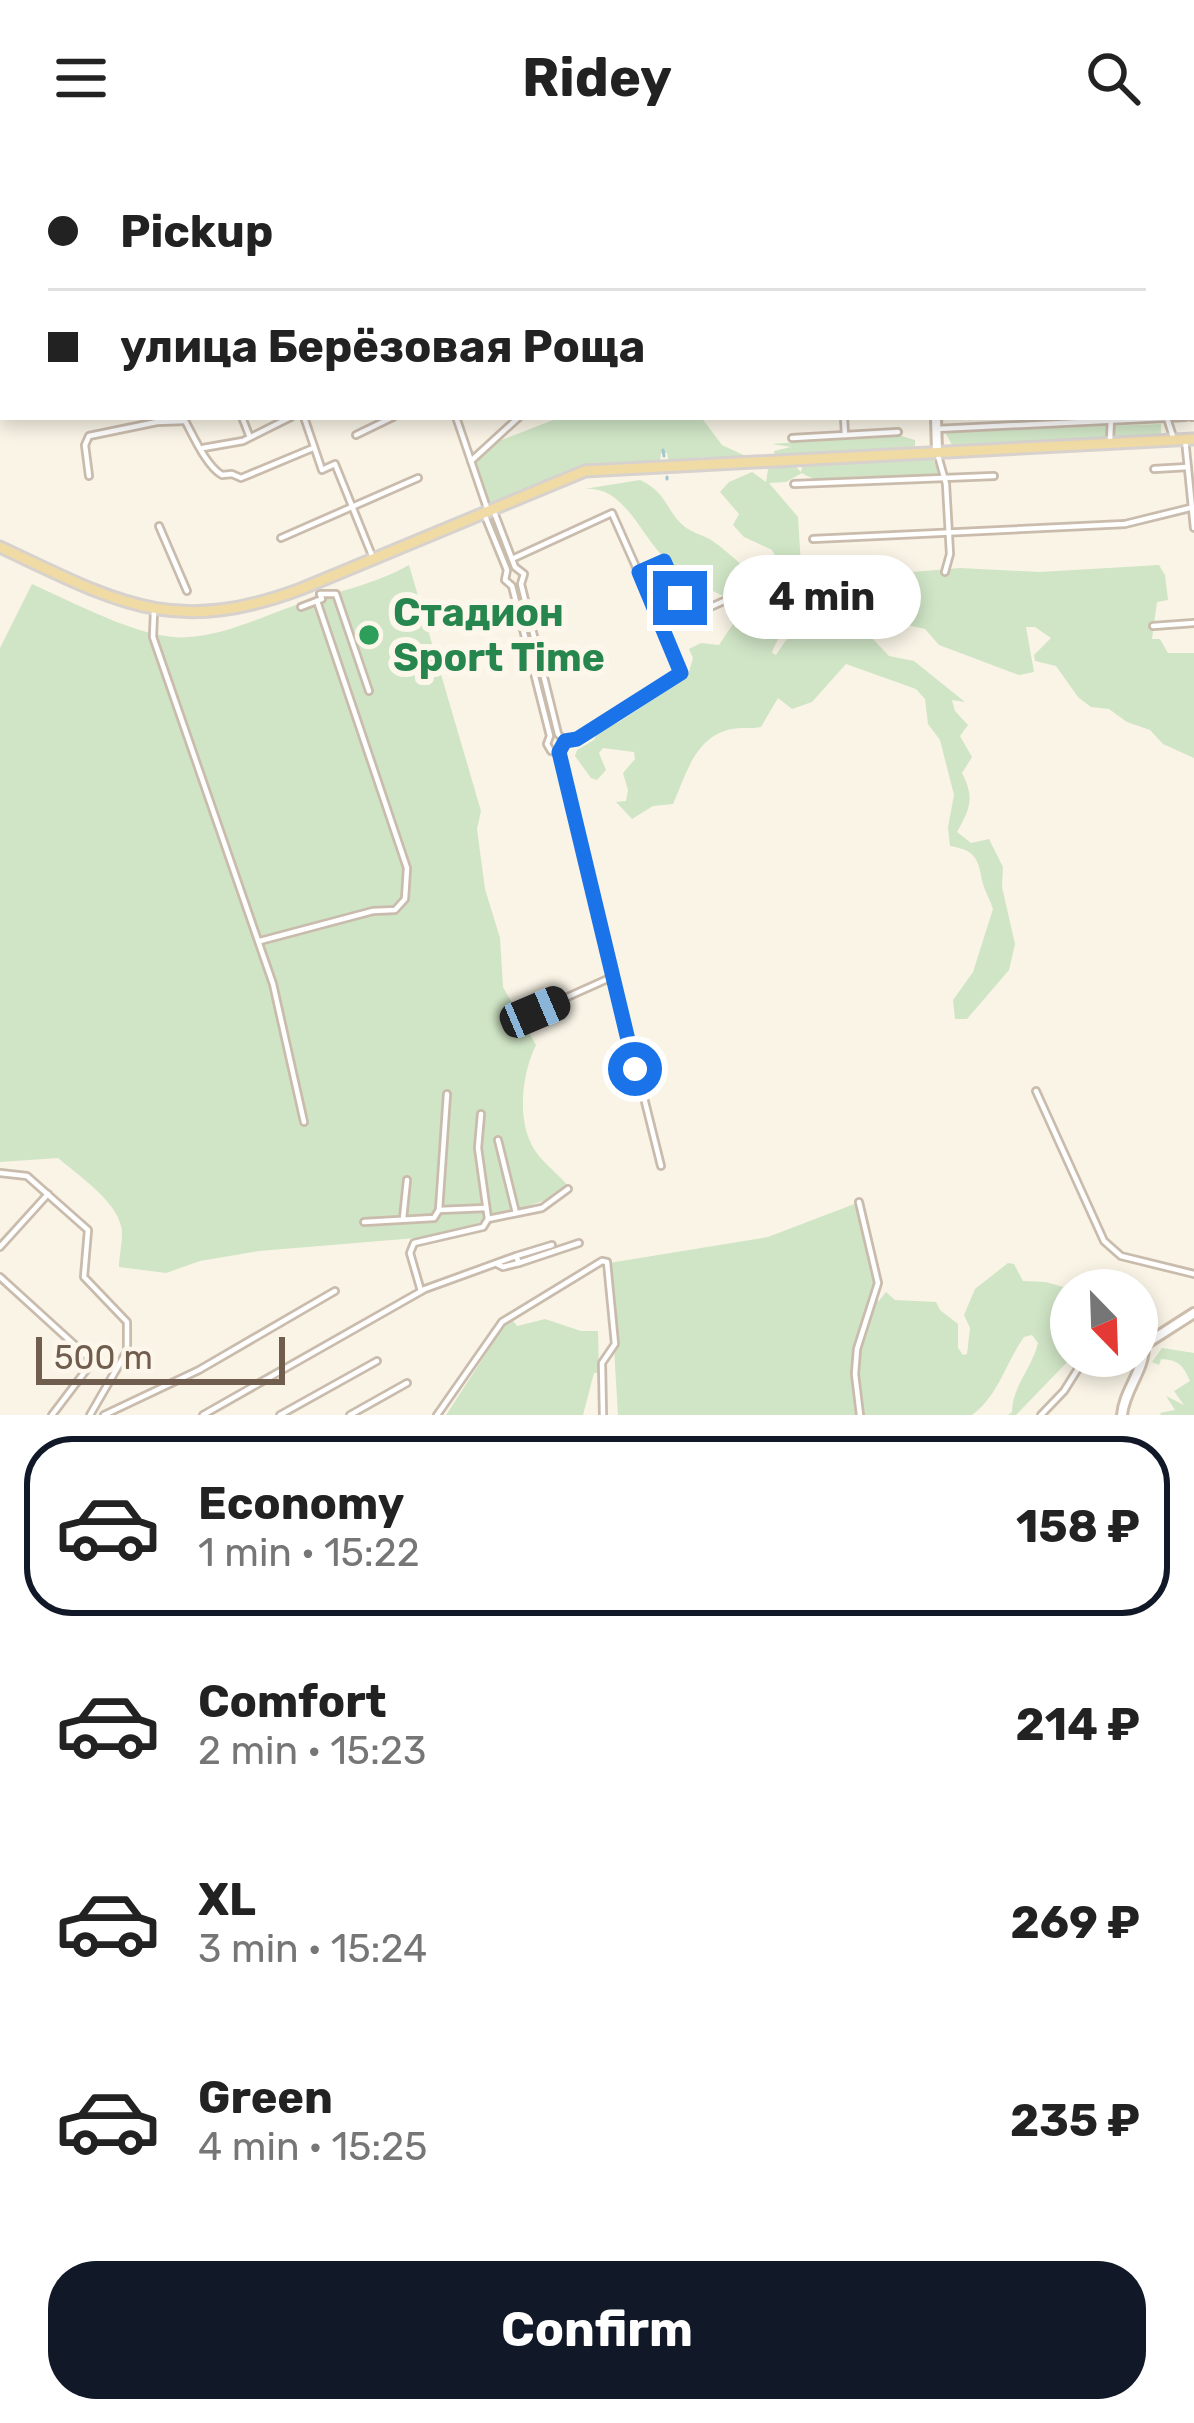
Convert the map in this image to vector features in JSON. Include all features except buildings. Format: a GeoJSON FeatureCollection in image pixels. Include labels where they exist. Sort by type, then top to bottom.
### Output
{"type":"FeatureCollection","features":[{"type":"Feature","properties":{"kind":"main road"},"geometry":{"type":"LineString","coordinates":[[0,547],[107,596],[154,611],[228,610],[317,593],[373,558],[576,473],[1177,437]]}},
{"type":"Feature","properties":{"kind":"street"},"geometry":{"type":"LineString","coordinates":[[88,476],[85,445],[89,436],[175,420]]}},
{"type":"Feature","properties":{"kind":"street"},"geometry":{"type":"LineString","coordinates":[[181,420],[203,448],[208,465],[222,475],[241,478],[314,448]]}},
{"type":"Feature","properties":{"kind":"street"},"geometry":{"type":"LineString","coordinates":[[243,420],[249,435]]}},
{"type":"Feature","properties":{"kind":"street"},"geometry":{"type":"LineString","coordinates":[[203,448],[243,441],[284,420]]}},
{"type":"Feature","properties":{"kind":"street"},"geometry":{"type":"LineString","coordinates":[[305,420],[322,470],[335,464],[373,558]]}},
{"type":"Feature","properties":{"kind":"street"},"geometry":{"type":"LineString","coordinates":[[356,434],[386,420]]}},
{"type":"Feature","properties":{"kind":"street"},"geometry":{"type":"LineString","coordinates":[[457,420],[507,570],[505,580],[516,585]]}},
{"type":"Feature","properties":{"kind":"street"},"geometry":{"type":"LineString","coordinates":[[471,461],[516,420]]}},
{"type":"Feature","properties":{"kind":"street"},"geometry":{"type":"LineString","coordinates":[[844,420],[844,434]]}},
{"type":"Feature","properties":{"kind":"street"},"geometry":{"type":"LineString","coordinates":[[936,420],[950,554],[945,572]]}},
{"type":"Feature","properties":{"kind":"street"},"geometry":{"type":"LineString","coordinates":[[1015,420],[1016,426]]}},
{"type":"Feature","properties":{"kind":"street"},"geometry":{"type":"LineString","coordinates":[[936,429],[1097,420]]}},
{"type":"Feature","properties":{"kind":"street"},"geometry":{"type":"LineString","coordinates":[[1111,420],[1111,443]]}},
{"type":"Feature","properties":{"kind":"street"},"geometry":{"type":"LineString","coordinates":[[792,438],[898,432]]}},
{"type":"Feature","properties":{"kind":"street"},"geometry":{"type":"LineString","coordinates":[[1177,437],[1188,467],[1194,527]]}},
{"type":"Feature","properties":{"kind":"street"},"geometry":{"type":"LineString","coordinates":[[1154,469],[1188,467]]}},
{"type":"Feature","properties":{"kind":"street"},"geometry":{"type":"LineString","coordinates":[[794,484],[994,476]]}},
{"type":"Feature","properties":{"kind":"street"},"geometry":{"type":"LineString","coordinates":[[281,538],[418,478]]}},
{"type":"Feature","properties":{"kind":"street"},"geometry":{"type":"LineString","coordinates":[[813,539],[1125,524],[1193,507]]}},
{"type":"Feature","properties":{"kind":"street"},"geometry":{"type":"LineString","coordinates":[[488,509],[515,567],[524,574],[516,585]]}},
{"type":"Feature","properties":{"kind":"street"},"geometry":{"type":"LineString","coordinates":[[512,559],[612,513],[681,673],[577,739],[565,741],[554,735]]}},
{"type":"Feature","properties":{"kind":"street"},"geometry":{"type":"LineString","coordinates":[[159,526],[187,591]]}},
{"type":"Feature","properties":{"kind":"street"},"geometry":{"type":"LineString","coordinates":[[639,572],[664,561],[688,617],[724,601]]}},
{"type":"Feature","properties":{"kind":"street"},"geometry":{"type":"LineString","coordinates":[[507,570],[515,567]]}},
{"type":"Feature","properties":{"kind":"street"},"geometry":{"type":"LineString","coordinates":[[516,585],[554,735],[548,747],[559,752]]}},
{"type":"Feature","properties":{"kind":"street"},"geometry":{"type":"LineString","coordinates":[[257,941],[374,911],[395,910],[405,899],[406,868],[317,593]]}},
{"type":"Feature","properties":{"kind":"street"},"geometry":{"type":"LineString","coordinates":[[301,607],[317,593],[336,594],[369,691]]}},
{"type":"Feature","properties":{"kind":"street"},"geometry":{"type":"LineString","coordinates":[[154,611],[153,638],[272,985],[304,1122]]}},
{"type":"Feature","properties":{"kind":"street"},"geometry":{"type":"LineString","coordinates":[[1153,626],[1194,622]]}},
{"type":"Feature","properties":{"kind":"street"},"geometry":{"type":"LineString","coordinates":[[565,741],[559,752],[661,1166]]}},
{"type":"Feature","properties":{"kind":"street"},"geometry":{"type":"LineString","coordinates":[[536,1025],[535,1012],[612,977]]}},
{"type":"Feature","properties":{"kind":"street"},"geometry":{"type":"LineString","coordinates":[[1036,1091],[1097,1228],[1113,1251],[1194,1274]]}},
{"type":"Feature","properties":{"kind":"street"},"geometry":{"type":"LineString","coordinates":[[364,1222],[434,1218],[439,1210],[447,1094]]}},
{"type":"Feature","properties":{"kind":"street"},"geometry":{"type":"LineString","coordinates":[[422,1291],[410,1252],[416,1241],[483,1227],[488,1219],[478,1148],[481,1114]]}},
{"type":"Feature","properties":{"kind":"street"},"geometry":{"type":"LineString","coordinates":[[499,1140],[515,1213]]}},
{"type":"Feature","properties":{"kind":"street"},"geometry":{"type":"LineString","coordinates":[[0,1173],[27,1176],[88,1231],[84,1277],[120,1312],[130,1330],[127,1352],[90,1415]]}},
{"type":"Feature","properties":{"kind":"street"},"geometry":{"type":"LineString","coordinates":[[403,1219],[406,1180]]}},
{"type":"Feature","properties":{"kind":"street"},"geometry":{"type":"LineString","coordinates":[[488,1219],[542,1208],[568,1190]]}},
{"type":"Feature","properties":{"kind":"street"},"geometry":{"type":"LineString","coordinates":[[0,1247],[48,1194]]}},
{"type":"Feature","properties":{"kind":"street"},"geometry":{"type":"LineString","coordinates":[[859,1202],[878,1283],[857,1349],[860,1415]]}},
{"type":"Feature","properties":{"kind":"street"},"geometry":{"type":"LineString","coordinates":[[439,1210],[486,1208]]}},
{"type":"Feature","properties":{"kind":"street"},"geometry":{"type":"LineString","coordinates":[[203,1415],[422,1291],[497,1264],[579,1243]]}},
{"type":"Feature","properties":{"kind":"street"},"geometry":{"type":"LineString","coordinates":[[518,1260],[552,1245]]}},
{"type":"Feature","properties":{"kind":"street"},"geometry":{"type":"LineString","coordinates":[[437,1415],[502,1322],[607,1262],[615,1344],[601,1373],[603,1415]]}},
{"type":"Feature","properties":{"kind":"street"},"geometry":{"type":"LineString","coordinates":[[0,1276],[89,1358],[90,1365],[52,1415]]}},
{"type":"Feature","properties":{"kind":"street"},"geometry":{"type":"LineString","coordinates":[[104,1415],[199,1370],[335,1291]]}},
{"type":"Feature","properties":{"kind":"street"},"geometry":{"type":"LineString","coordinates":[[1158,1335],[1194,1313]]}},
{"type":"Feature","properties":{"kind":"street"},"geometry":{"type":"LineString","coordinates":[[280,1415],[377,1361]]}},
{"type":"Feature","properties":{"kind":"street"},"geometry":{"type":"LineString","coordinates":[[1041,1415],[1073,1377]]}},
{"type":"Feature","properties":{"kind":"street"},"geometry":{"type":"LineString","coordinates":[[1123,1415],[1135,1377]]}},
{"type":"Feature","properties":{"kind":"street"},"geometry":{"type":"LineString","coordinates":[[350,1415],[407,1383]]}},
{"type":"Feature","properties":{"kind":"green space"},"geometry":{"type":"Polygon","coordinates":[[[553,420],[703,420],[722,445],[750,458],[701,457],[703,461],[669,463],[667,453],[661,453],[660,461],[572,470],[490,503],[475,462],[486,446],[553,420]]]}},
{"type":"Feature","properties":{"kind":"green space"},"geometry":{"type":"Polygon","coordinates":[[[1161,424],[1161,435],[952,445],[945,432],[1161,424]]]}},
{"type":"Feature","properties":{"kind":"green space"},"geometry":{"type":"Polygon","coordinates":[[[895,434],[915,440],[915,448],[775,456],[774,451],[791,447],[772,444],[895,434]]]}},
{"type":"Feature","properties":{"kind":"green space"},"geometry":{"type":"Polygon","coordinates":[[[932,457],[941,478],[847,482],[802,473],[786,482],[769,483],[798,517],[801,565],[829,579],[960,568],[1040,572],[1159,565],[1168,600],[1157,602],[1152,639],[1160,639],[1168,653],[1194,653],[1194,758],[1163,744],[1150,730],[1109,709],[1091,707],[1078,697],[1056,666],[1035,661],[1034,655],[1051,638],[1035,627],[1026,627],[1034,672],[1019,675],[939,645],[925,629],[885,620],[869,606],[812,595],[781,566],[772,550],[744,537],[733,525],[739,514],[720,492],[729,482],[752,472],[766,482],[768,469],[794,465],[801,472],[803,464],[932,457]]]}},
{"type":"Feature","properties":{"kind":"green space"},"geometry":{"type":"Polygon","coordinates":[[[640,480],[656,490],[685,527],[720,546],[768,593],[782,617],[782,631],[772,653],[776,655],[786,640],[805,632],[847,631],[872,638],[889,656],[914,661],[965,702],[952,700],[968,725],[960,736],[972,757],[962,773],[969,803],[957,832],[971,843],[989,839],[1003,867],[1002,887],[1015,944],[1009,970],[967,1019],[955,1019],[953,1000],[973,972],[993,909],[976,860],[970,852],[950,846],[954,795],[940,740],[928,724],[925,699],[916,689],[846,664],[812,702],[792,709],[778,698],[761,727],[732,729],[709,740],[694,758],[673,804],[653,806],[632,819],[616,802],[626,801],[623,773],[635,759],[634,752],[603,748],[599,753],[606,770],[597,780],[575,756],[598,731],[680,682],[693,658],[689,649],[701,643],[719,645],[741,612],[739,601],[720,595],[666,559],[621,503],[598,490],[584,489],[640,480]]]}},
{"type":"Feature","properties":{"kind":"green space"},"geometry":{"type":"Polygon","coordinates":[[[409,565],[481,811],[477,829],[485,889],[500,938],[503,987],[536,1045],[524,1086],[526,1131],[539,1156],[572,1191],[440,1236],[259,1251],[200,1261],[166,1273],[119,1267],[121,1226],[104,1198],[85,1180],[58,1158],[0,1162],[0,648],[32,584],[131,627],[189,637],[244,624],[409,565]]]}},
{"type":"Feature","properties":{"kind":"green space"},"geometry":{"type":"Polygon","coordinates":[[[857,1203],[878,1302],[886,1292],[895,1300],[936,1302],[958,1324],[958,1348],[963,1355],[967,1354],[970,1328],[964,1315],[975,1289],[1008,1263],[1014,1264],[1023,1281],[1050,1283],[1053,1377],[1016,1415],[1008,1415],[1038,1343],[1032,1335],[1024,1337],[995,1389],[972,1415],[618,1415],[609,1263],[768,1237],[857,1203]]]}},
{"type":"Feature","properties":{"kind":"green space"},"geometry":{"type":"Polygon","coordinates":[[[545,1319],[581,1331],[598,1331],[599,1373],[594,1373],[583,1415],[446,1415],[506,1323],[513,1321],[517,1326],[545,1319]]]}},
{"type":"Feature","properties":{"kind":"green space"},"geometry":{"type":"Polygon","coordinates":[[[1162,1348],[1194,1353],[1194,1415],[1161,1415],[1175,1410],[1166,1396],[1184,1405],[1174,1391],[1190,1381],[1175,1362],[1161,1359],[1158,1365],[1162,1348]]]}},
{"type":"Feature","properties":{"kind":"waterway"},"geometry":{"type":"LineString","coordinates":[[663,450],[664,456]]}},
{"type":"Feature","properties":{"kind":"place","name":"Стадион Sport Time"},"geometry":{"type":"Point","coordinates":[369,635]}},
{"type":"Feature","properties":{"kind":"route"},"geometry":{"type":"LineString","coordinates":[[635,1069],[559,752],[565,741],[577,739],[681,673],[639,572],[664,561],[680,598]]}}]}
